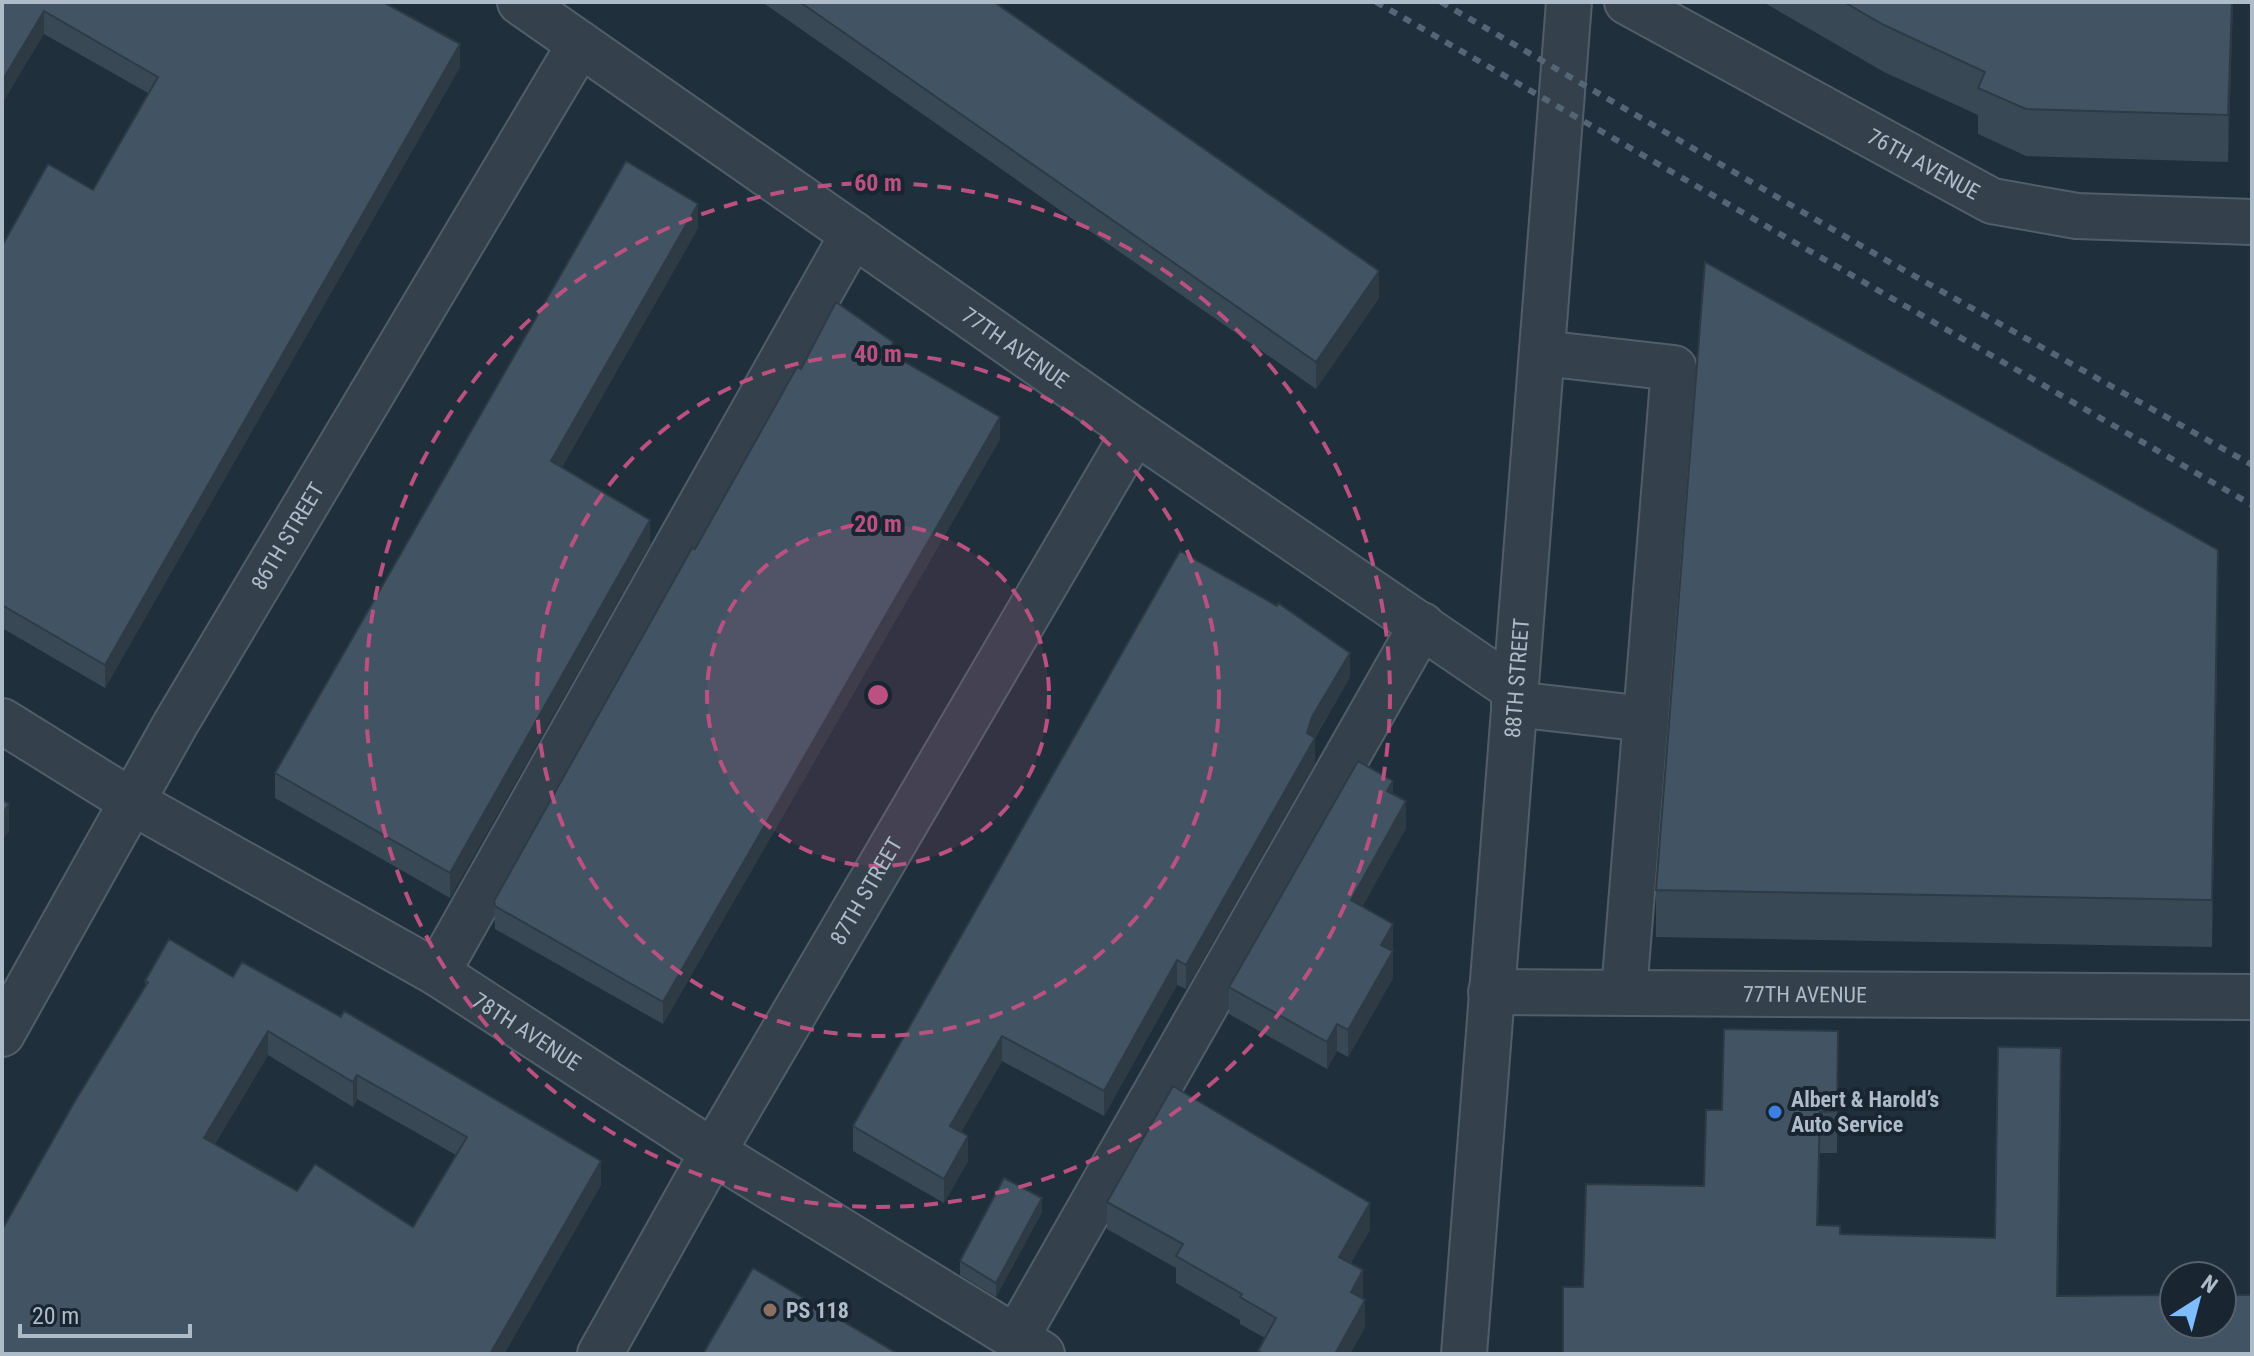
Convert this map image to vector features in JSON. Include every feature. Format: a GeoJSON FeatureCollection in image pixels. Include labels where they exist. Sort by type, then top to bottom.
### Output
{"type":"FeatureCollection","features":[{"type":"Feature","properties":{"kind":"street","name":"77TH AVENUE"},"geometry":{"type":"LineString","coordinates":[[520,2],[1135,431],[1422,625],[1515,697]]}},
{"type":"Feature","properties":{"kind":"street","name":"88TH STREET"},"geometry":{"type":"LineString","coordinates":[[1464,1354],[1569,2]]}},
{"type":"Feature","properties":{"kind":"street","name":"76TH AVENUE"},"geometry":{"type":"LineString","coordinates":[[1627,2],[1992,201],[2077,216],[2252,222]]}},
{"type":"Feature","properties":{"kind":"street","name":"86TH STREET"},"geometry":{"type":"LineString","coordinates":[[2,1034],[134,803],[176,723],[580,44]]}},
{"type":"Feature","properties":{"kind":"street"},"geometry":{"type":"LineString","coordinates":[[437,973],[853,234]]}},
{"type":"Feature","properties":{"kind":"street"},"geometry":{"type":"LineString","coordinates":[[1542,353],[1674,368],[1624,992]]}},
{"type":"Feature","properties":{"kind":"street","name":"87TH STREET"},"geometry":{"type":"LineString","coordinates":[[600,1354],[713,1152],[1135,431]]}},
{"type":"Feature","properties":{"kind":"street"},"geometry":{"type":"LineString","coordinates":[[1029,1346],[1422,625]]}},
{"type":"Feature","properties":{"kind":"street"},"geometry":{"type":"LineString","coordinates":[[1515,697],[1646,719]]}},
{"type":"Feature","properties":{"kind":"street","name":"78TH AVENUE"},"geometry":{"type":"LineString","coordinates":[[2,721],[134,803],[437,973],[713,1152],[1029,1346]]}},
{"type":"Feature","properties":{"kind":"street","name":"77TH AVENUE"},"geometry":{"type":"LineString","coordinates":[[1491,992],[2252,997]]}},
{"type":"Feature","properties":{"kind":"building"},"geometry":{"type":"Polygon","coordinates":[[[2,2],[383,2],[460,44],[105,665],[2,605],[2,246],[48,164],[93,190],[158,77],[44,11],[2,81],[2,2]]]}},
{"type":"Feature","properties":{"kind":"building"},"geometry":{"type":"Polygon","coordinates":[[[800,2],[994,2],[1379,271],[1316,362],[800,2]]]}},
{"type":"Feature","properties":{"kind":"building"},"geometry":{"type":"Polygon","coordinates":[[[1844,2],[2232,2],[2228,115],[2026,109],[1978,88],[1985,72],[1884,25],[1844,2]]]}},
{"type":"Feature","properties":{"kind":"building"},"geometry":{"type":"Polygon","coordinates":[[[626,161],[698,204],[551,461],[650,520],[450,873],[275,773],[626,161]]]}},
{"type":"Feature","properties":{"kind":"building"},"geometry":{"type":"Polygon","coordinates":[[[1705,262],[2218,550],[2212,900],[1656,890],[1705,262]]]}},
{"type":"Feature","properties":{"kind":"building"},"geometry":{"type":"Polygon","coordinates":[[[836,302],[893,342],[888,352],[1000,417],[663,1002],[495,906],[494,901],[692,548],[695,549],[797,367],[801,369],[836,302]]]}},
{"type":"Feature","properties":{"kind":"building"},"geometry":{"type":"Polygon","coordinates":[[[1180,551],[1277,606],[1278,603],[1350,653],[1312,717],[1307,733],[1315,738],[1186,965],[1177,960],[1104,1091],[1002,1036],[950,1126],[968,1136],[944,1179],[853,1126],[1180,551]]]}},
{"type":"Feature","properties":{"kind":"building"},"geometry":{"type":"Polygon","coordinates":[[[1358,761],[1393,781],[1387,791],[1406,801],[1351,900],[1393,924],[1381,945],[1393,951],[1348,1030],[1337,1024],[1327,1042],[1229,987],[1358,761]]]}},
{"type":"Feature","properties":{"kind":"building"},"geometry":{"type":"Polygon","coordinates":[[[2,800],[9,804],[2,814],[2,800]]]}},
{"type":"Feature","properties":{"kind":"building"},"geometry":{"type":"Polygon","coordinates":[[[169,939],[233,977],[242,962],[341,1017],[344,1011],[601,1161],[490,1354],[2,1354],[2,1230],[75,1101],[148,982],[145,981],[169,939]],[[268,1031],[204,1138],[297,1191],[315,1164],[413,1227],[467,1137],[357,1075],[353,1082],[268,1031]]]}},
{"type":"Feature","properties":{"kind":"building"},"geometry":{"type":"Polygon","coordinates":[[[1724,1029],[1838,1031],[1837,1111],[1820,1112],[1817,1225],[1840,1226],[1840,1234],[1995,1238],[1998,1047],[2061,1048],[2057,1296],[2158,1295],[2158,1340],[2238,1340],[2238,1295],[2252,1295],[2252,1354],[1563,1354],[1563,1287],[1583,1287],[1586,1184],[1704,1186],[1706,1110],[1722,1110],[1724,1029]]]}},
{"type":"Feature","properties":{"kind":"building"},"geometry":{"type":"Polygon","coordinates":[[[1173,1086],[1370,1203],[1339,1257],[1363,1270],[1351,1292],[1365,1300],[1335,1354],[1264,1354],[1258,1351],[1276,1318],[1240,1297],[1242,1294],[1176,1256],[1183,1244],[1107,1202],[1173,1086]]]}},
{"type":"Feature","properties":{"kind":"building"},"geometry":{"type":"Polygon","coordinates":[[[1004,1178],[1042,1198],[996,1283],[960,1261],[1004,1178]]]}},
{"type":"Feature","properties":{"kind":"building","name":"PS 118"},"geometry":{"type":"Polygon","coordinates":[[[753,1268],[898,1354],[703,1354],[753,1268]]]}},
{"type":"Feature","properties":{"kind":"railway"},"geometry":{"type":"LineString","coordinates":[[1376,2],[2252,505]]}},
{"type":"Feature","properties":{"kind":"railway"},"geometry":{"type":"LineString","coordinates":[[1441,2],[1877,255],[2252,465]]}},
{"type":"Feature","properties":{"kind":"place","name":"Albert & Harold’s Auto Service"},"geometry":{"type":"Point","coordinates":[1775,1112]}},
{"type":"Feature","properties":{"kind":"place","name":"PS 118"},"geometry":{"type":"Point","coordinates":[770,1310]}}]}
